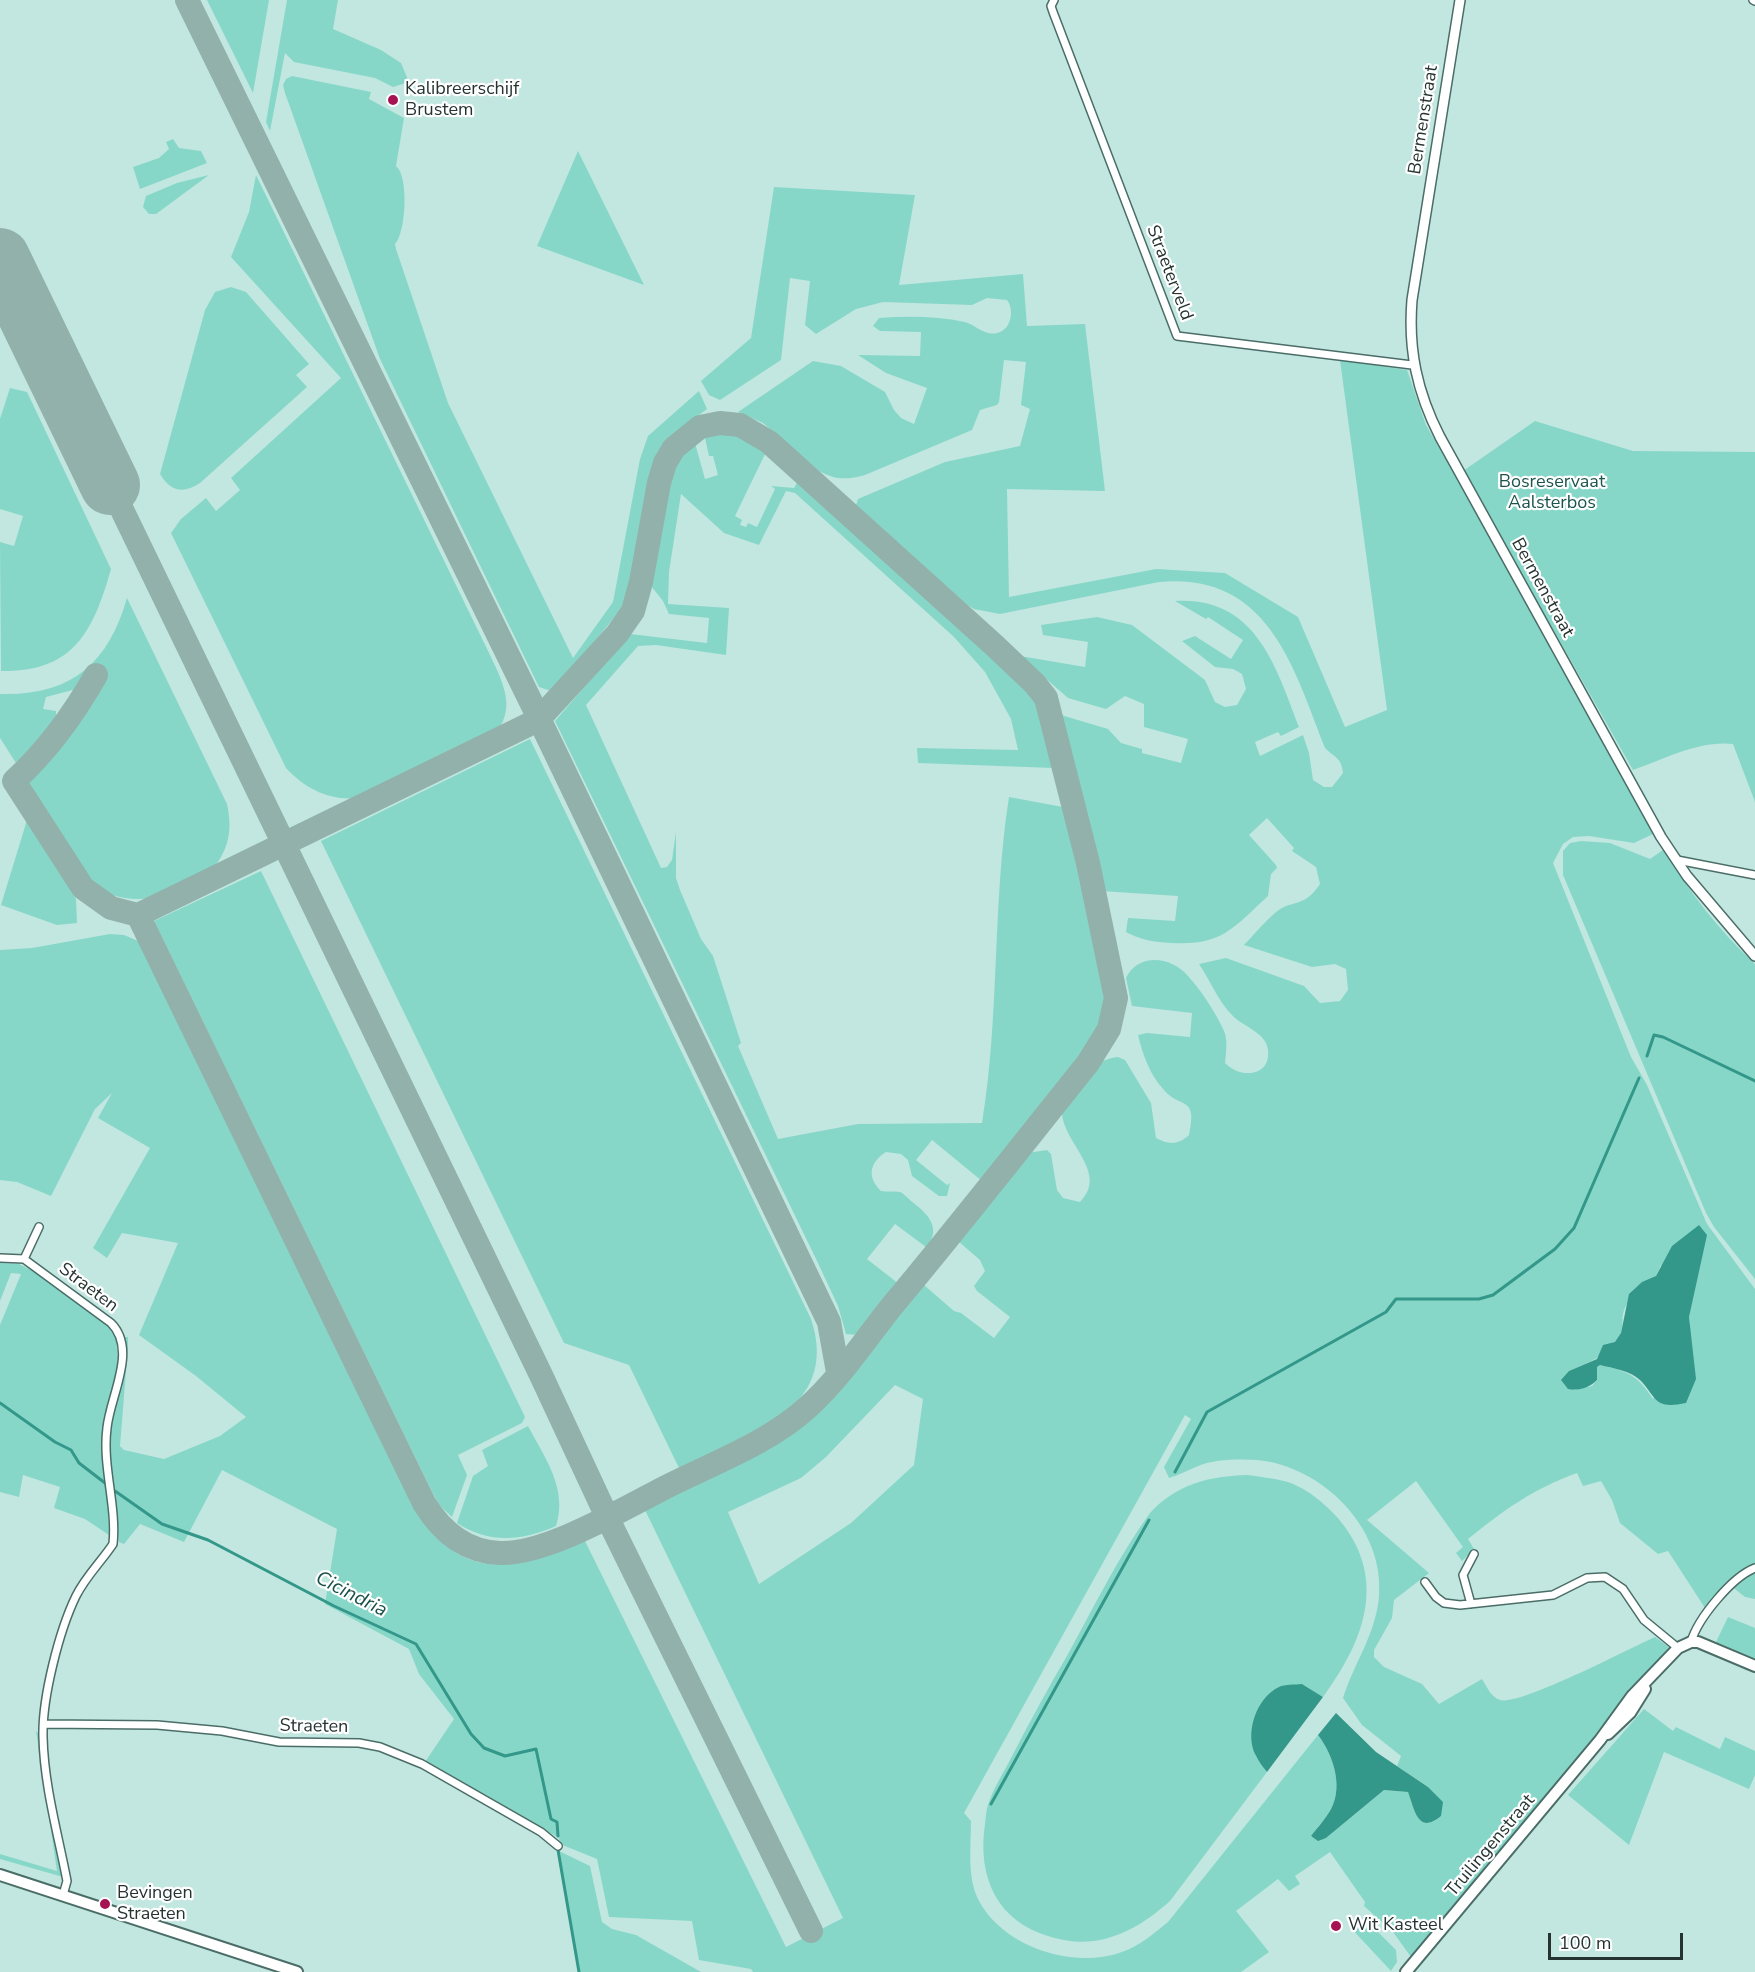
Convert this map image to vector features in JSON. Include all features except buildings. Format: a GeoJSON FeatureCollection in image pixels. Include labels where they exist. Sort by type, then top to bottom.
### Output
{"type":"FeatureCollection","features":[{"type":"Feature","properties":{"kind":"main road","name":"Truilingenstraat"},"geometry":{"type":"LineString","coordinates":[[1406,1972],[1600,1740],[1630,1713],[1649,1682],[1678,1648],[1691,1642]]}},
{"type":"Feature","properties":{"kind":"main road"},"geometry":{"type":"LineString","coordinates":[[1691,1642],[1706,1644],[1755,1666]]}},
{"type":"Feature","properties":{"kind":"main road"},"geometry":{"type":"LineString","coordinates":[[0,1875],[297,1972]]}},
{"type":"Feature","properties":{"kind":"street","name":"Straeterveld"},"geometry":{"type":"LineString","coordinates":[[1054,0],[1051,6],[1053,12],[1177,336],[1412,364]]}},
{"type":"Feature","properties":{"kind":"street","name":"Bermenstraat"},"geometry":{"type":"LineString","coordinates":[[1460,0],[1412,300],[1410,324],[1412,364],[1425,406],[1440,437],[1661,837],[1692,882],[1755,956]]}},
{"type":"Feature","properties":{"kind":"street"},"geometry":{"type":"LineString","coordinates":[[1677,861],[1755,875]]}},
{"type":"Feature","properties":{"kind":"street"},"geometry":{"type":"LineString","coordinates":[[0,1258],[24,1259],[39,1227]]}},
{"type":"Feature","properties":{"kind":"street","name":"Straeten"},"geometry":{"type":"LineString","coordinates":[[24,1259],[111,1323],[119,1331],[122,1344],[120,1375],[106,1437],[114,1544],[87,1578],[66,1618],[55,1658],[44,1724],[46,1764],[67,1881],[63,1895]]}},
{"type":"Feature","properties":{"kind":"street"},"geometry":{"type":"LineString","coordinates":[[1471,1604],[1463,1575],[1474,1554]]}},
{"type":"Feature","properties":{"kind":"street"},"geometry":{"type":"LineString","coordinates":[[1691,1642],[1699,1623],[1733,1583],[1745,1572],[1755,1568]]}},
{"type":"Feature","properties":{"kind":"street"},"geometry":{"type":"LineString","coordinates":[[1425,1582],[1436,1597],[1444,1603],[1471,1604],[1553,1595],[1587,1578],[1605,1577],[1623,1589],[1644,1620],[1678,1648]]}},
{"type":"Feature","properties":{"kind":"street","name":"Straeten"},"geometry":{"type":"LineString","coordinates":[[44,1724],[157,1725],[222,1731],[279,1742],[359,1743],[380,1747],[422,1764],[541,1832],[558,1846]]}},
{"type":"Feature","properties":{"kind":"green space"},"geometry":{"type":"Polygon","coordinates":[[[207,0],[269,0],[253,93],[207,0]]]}},
{"type":"Feature","properties":{"kind":"green space"},"geometry":{"type":"Polygon","coordinates":[[[287,0],[338,0],[333,29],[381,50],[401,63],[409,82],[393,87],[375,78],[294,62],[285,53],[270,131],[266,122],[287,0]]]}},
{"type":"Feature","properties":{"kind":"green space"},"geometry":{"type":"Polygon","coordinates":[[[292,76],[371,92],[369,99],[404,118],[396,166],[403,181],[404,217],[399,238],[395,244],[396,249],[448,403],[573,658],[613,602],[640,459],[648,436],[699,391],[707,409],[676,432],[661,450],[651,477],[625,604],[554,692],[539,687],[380,359],[285,93],[283,85],[286,79],[292,76]]]}},
{"type":"Feature","properties":{"kind":"green space"},"geometry":{"type":"Polygon","coordinates":[[[173,139],[179,148],[201,151],[207,163],[140,189],[133,167],[159,158],[169,149],[166,142],[173,139]]]}},
{"type":"Feature","properties":{"kind":"green space"},"geometry":{"type":"Polygon","coordinates":[[[578,151],[644,285],[537,246],[578,151]]]}},
{"type":"Feature","properties":{"kind":"green space"},"geometry":{"type":"Polygon","coordinates":[[[209,175],[156,214],[149,214],[143,207],[146,196],[177,183],[209,175]]]}},
{"type":"Feature","properties":{"kind":"green space"},"geometry":{"type":"Polygon","coordinates":[[[256,175],[491,657],[506,697],[505,717],[493,736],[369,796],[346,798],[324,794],[304,784],[286,768],[171,533],[181,519],[206,498],[216,511],[240,490],[231,478],[341,378],[231,257],[249,212],[256,175]]]}},
{"type":"Feature","properties":{"kind":"green space"},"geometry":{"type":"Polygon","coordinates":[[[774,187],[915,195],[899,285],[1023,274],[1027,326],[1085,324],[1105,491],[1007,489],[1009,597],[1156,569],[1225,573],[1298,617],[1345,727],[1387,710],[1340,360],[1407,370],[1426,425],[1485,526],[1653,834],[1634,843],[1589,836],[1573,837],[1563,844],[1553,863],[1631,1057],[1647,1085],[1707,1224],[1755,1289],[1755,1599],[1745,1597],[1726,1582],[1705,1608],[1668,1551],[1658,1554],[1620,1523],[1612,1500],[1601,1481],[1583,1486],[1577,1473],[1533,1493],[1481,1528],[1468,1539],[1474,1549],[1462,1561],[1456,1553],[1463,1547],[1416,1481],[1367,1520],[1429,1573],[1394,1600],[1392,1618],[1374,1650],[1374,1657],[1384,1667],[1422,1684],[1439,1704],[1482,1679],[1494,1697],[1500,1700],[1511,1699],[1551,1686],[1655,1637],[1669,1647],[1411,1957],[1393,1932],[1364,1906],[1365,1902],[1330,1852],[1295,1876],[1300,1884],[1289,1891],[1278,1879],[1236,1911],[1269,1952],[1241,1972],[753,1972],[751,1969],[699,1960],[692,1921],[609,1917],[597,1859],[560,1844],[559,1838],[425,1762],[454,1719],[419,1674],[409,1649],[325,1604],[337,1529],[222,1470],[184,1542],[140,1524],[124,1544],[119,1542],[109,1442],[124,1360],[125,1337],[128,1337],[128,1346],[120,1446],[124,1450],[164,1459],[220,1436],[246,1417],[196,1376],[139,1335],[178,1243],[122,1233],[107,1258],[93,1248],[150,1148],[98,1118],[112,1093],[95,1109],[51,1196],[17,1182],[0,1180],[0,950],[32,948],[110,934],[124,935],[138,941],[146,952],[420,1517],[439,1539],[457,1553],[476,1562],[496,1564],[516,1562],[559,1548],[583,1537],[786,1947],[843,1918],[645,1510],[764,1449],[810,1420],[830,1400],[924,1285],[954,1311],[961,1313],[994,1338],[1010,1317],[977,1291],[974,1286],[985,1271],[980,1260],[958,1241],[1027,1153],[1047,1150],[1051,1154],[1057,1190],[1063,1198],[1080,1202],[1088,1191],[1090,1180],[1088,1170],[1070,1137],[1062,1114],[1076,1086],[1099,1063],[1118,1057],[1125,1060],[1151,1103],[1156,1138],[1173,1143],[1189,1135],[1191,1113],[1189,1108],[1169,1095],[1158,1083],[1147,1064],[1138,1035],[1147,1033],[1190,1037],[1192,1013],[1132,1006],[1126,978],[1138,964],[1146,961],[1164,961],[1181,969],[1188,976],[1208,1002],[1224,1031],[1225,1063],[1238,1072],[1246,1073],[1253,1073],[1265,1066],[1268,1059],[1266,1044],[1259,1034],[1227,1009],[1199,964],[1226,958],[1304,986],[1320,1003],[1340,1001],[1348,990],[1346,969],[1335,964],[1312,967],[1244,945],[1281,908],[1305,899],[1320,884],[1316,867],[1292,851],[1294,848],[1267,818],[1249,835],[1277,868],[1271,874],[1268,896],[1235,926],[1215,938],[1188,943],[1153,941],[1126,932],[1128,918],[1175,921],[1178,896],[1101,891],[1061,715],[1108,729],[1121,743],[1142,749],[1142,753],[1181,763],[1188,739],[1144,727],[1144,704],[1125,696],[1106,709],[1068,698],[1020,656],[1085,667],[1088,642],[1043,635],[1041,625],[1097,617],[1132,625],[1205,680],[1215,702],[1225,707],[1237,705],[1246,689],[1242,674],[1233,669],[1215,667],[1182,641],[1195,636],[1231,659],[1243,640],[1208,617],[1206,619],[1175,601],[1203,603],[1225,610],[1244,623],[1259,640],[1271,659],[1299,727],[1281,736],[1278,732],[1255,742],[1260,756],[1303,735],[1309,753],[1313,780],[1324,787],[1332,787],[1343,773],[1341,764],[1325,748],[1287,657],[1271,630],[1251,609],[1226,592],[1196,583],[1159,582],[1000,614],[974,609],[957,599],[856,505],[858,499],[945,462],[1020,446],[1030,409],[1021,405],[1026,362],[1004,360],[999,402],[997,405],[980,410],[972,430],[865,475],[852,478],[836,478],[819,471],[763,423],[738,412],[813,361],[841,366],[885,392],[901,418],[914,424],[927,388],[886,373],[858,355],[920,356],[921,332],[880,331],[873,326],[879,318],[944,319],[965,322],[986,332],[995,333],[1004,330],[1011,318],[1011,308],[1007,300],[987,298],[972,305],[883,302],[856,309],[816,334],[805,325],[810,281],[790,278],[781,360],[720,400],[709,395],[701,381],[751,338],[774,187]],[[1661,1265],[1656,1276],[1640,1287],[1628,1302],[1623,1314],[1621,1333],[1612,1347],[1599,1357],[1569,1371],[1575,1390],[1592,1386],[1597,1380],[1597,1367],[1600,1365],[1631,1375],[1642,1384],[1653,1399],[1690,1329],[1692,1297],[1661,1265]],[[895,1385],[826,1457],[801,1478],[728,1512],[759,1584],[851,1523],[914,1465],[923,1399],[895,1385]],[[1185,1415],[964,1813],[971,1821],[972,1881],[978,1899],[989,1916],[1021,1942],[1062,1956],[1083,1958],[1103,1957],[1122,1952],[1146,1939],[1168,1922],[1318,1735],[1333,1763],[1337,1784],[1333,1805],[1311,1837],[1326,1838],[1384,1790],[1408,1792],[1415,1813],[1422,1822],[1427,1823],[1441,1816],[1428,1787],[1397,1766],[1401,1756],[1362,1725],[1343,1698],[1374,1623],[1379,1596],[1378,1571],[1372,1547],[1360,1525],[1345,1505],[1326,1488],[1304,1474],[1281,1465],[1257,1460],[1219,1461],[1169,1478],[1164,1467],[1191,1419],[1185,1415]]]}},
{"type":"Feature","properties":{"kind":"green space"},"geometry":{"type":"Polygon","coordinates":[[[231,287],[246,292],[309,364],[296,375],[307,387],[200,483],[183,490],[173,488],[160,474],[205,310],[215,292],[231,287]]]}},
{"type":"Feature","properties":{"kind":"green space"},"geometry":{"type":"Polygon","coordinates":[[[10,388],[27,392],[111,569],[96,612],[88,629],[77,644],[63,656],[46,664],[26,669],[1,671],[0,542],[14,546],[23,516],[0,509],[0,419],[10,388]]]}},
{"type":"Feature","properties":{"kind":"green space","name":"Bosreservaat Aalsterbos"},"geometry":{"type":"Polygon","coordinates":[[[1535,421],[1633,451],[1755,452],[1755,802],[1733,744],[1695,748],[1633,770],[1463,471],[1535,421]]]}},
{"type":"Feature","properties":{"kind":"green space"},"geometry":{"type":"Polygon","coordinates":[[[728,432],[746,436],[766,452],[735,516],[742,520],[740,525],[746,527],[748,523],[757,527],[775,489],[771,486],[794,488],[798,481],[953,618],[1027,688],[1039,709],[1053,768],[918,763],[917,748],[1018,750],[1011,719],[985,672],[954,637],[795,493],[786,491],[759,545],[724,533],[681,494],[669,572],[668,604],[729,608],[726,655],[656,645],[638,646],[586,705],[661,868],[667,867],[672,860],[676,832],[676,878],[701,939],[713,956],[741,1043],[738,1046],[778,1139],[858,1124],[982,1123],[988,1082],[1000,878],[1009,797],[1063,807],[1106,979],[1106,1012],[1093,1041],[982,1181],[932,1140],[916,1160],[947,1185],[950,1183],[947,1196],[939,1196],[912,1176],[908,1160],[901,1154],[886,1152],[873,1165],[872,1175],[876,1186],[881,1191],[900,1192],[904,1195],[931,1221],[933,1233],[926,1247],[895,1224],[867,1259],[899,1284],[858,1335],[846,1334],[838,1306],[817,1261],[555,721],[630,634],[707,643],[709,618],[669,614],[663,601],[651,586],[667,483],[674,462],[695,443],[705,479],[718,475],[713,456],[709,456],[705,438],[710,434],[728,432]]]}},
{"type":"Feature","properties":{"kind":"green space"},"geometry":{"type":"Polygon","coordinates":[[[127,598],[227,804],[229,817],[228,838],[224,851],[211,870],[197,882],[180,890],[142,899],[124,898],[106,893],[84,875],[67,850],[29,782],[96,694],[107,671],[92,669],[84,687],[46,697],[43,709],[56,711],[56,718],[21,764],[16,763],[0,738],[0,694],[47,689],[83,672],[109,641],[127,598]]]}},
{"type":"Feature","properties":{"kind":"green space"},"geometry":{"type":"Polygon","coordinates":[[[530,739],[811,1319],[817,1351],[812,1377],[800,1399],[781,1417],[757,1432],[679,1468],[629,1365],[564,1343],[321,841],[530,739]]]}},
{"type":"Feature","properties":{"kind":"green space"},"geometry":{"type":"Polygon","coordinates":[[[27,820],[76,899],[77,923],[57,925],[1,905],[27,820]]]}},
{"type":"Feature","properties":{"kind":"green space"},"geometry":{"type":"Polygon","coordinates":[[[1581,841],[1610,843],[1650,859],[1663,850],[1705,910],[1755,964],[1755,1279],[1714,1227],[1706,1213],[1563,875],[1563,851],[1570,843],[1581,841]]]}},
{"type":"Feature","properties":{"kind":"green space"},"geometry":{"type":"Polygon","coordinates":[[[261,871],[525,1417],[522,1423],[458,1455],[467,1475],[452,1517],[440,1506],[432,1492],[154,921],[261,871]]]}},
{"type":"Feature","properties":{"kind":"green space"},"geometry":{"type":"Polygon","coordinates":[[[0,1263],[19,1264],[33,1271],[99,1318],[112,1330],[117,1339],[118,1369],[104,1427],[109,1535],[85,1519],[54,1508],[60,1487],[23,1475],[19,1497],[0,1492],[0,1325],[21,1274],[11,1273],[0,1301],[0,1263]]]}},
{"type":"Feature","properties":{"kind":"green space"},"geometry":{"type":"Polygon","coordinates":[[[528,1426],[553,1474],[557,1487],[559,1512],[556,1526],[531,1535],[506,1538],[481,1534],[457,1523],[473,1476],[488,1466],[482,1450],[528,1426]]]}},
{"type":"Feature","properties":{"kind":"green space"},"geometry":{"type":"Polygon","coordinates":[[[1248,1475],[1284,1481],[1306,1491],[1337,1517],[1353,1540],[1363,1562],[1366,1585],[1365,1608],[1360,1631],[1350,1653],[1323,1697],[1302,1684],[1255,1755],[1267,1772],[1170,1901],[1129,1930],[1100,1940],[1068,1941],[1032,1930],[1004,1909],[988,1879],[983,1843],[988,1805],[994,1791],[1107,1582],[1150,1513],[1171,1495],[1194,1483],[1220,1477],[1248,1475]]]}},
{"type":"Feature","properties":{"kind":"green space"},"geometry":{"type":"Polygon","coordinates":[[[1728,1617],[1755,1628],[1755,1659],[1716,1642],[1728,1617]]]}},
{"type":"Feature","properties":{"kind":"green space"},"geometry":{"type":"Polygon","coordinates":[[[1644,1709],[1673,1731],[1676,1727],[1720,1749],[1725,1737],[1755,1751],[1755,1775],[1749,1789],[1664,1752],[1629,1845],[1568,1795],[1644,1709]]]}},
{"type":"Feature","properties":{"kind":"green space"},"geometry":{"type":"Polygon","coordinates":[[[36,1731],[40,1735],[63,1877],[0,1859],[0,1854],[57,1871],[36,1731]]]}},
{"type":"Feature","properties":{"kind":"green space"},"geometry":{"type":"Polygon","coordinates":[[[559,1851],[590,1866],[602,1922],[612,1929],[636,1935],[701,1972],[580,1972],[559,1851]]]}},
{"type":"Feature","properties":{"kind":"green space"},"geometry":{"type":"Polygon","coordinates":[[[1353,1923],[1361,1931],[1371,1925],[1396,1950],[1397,1962],[1391,1971],[1349,1926],[1353,1923]]]}},
{"type":"Feature","properties":{"kind":"shaded area"},"geometry":{"type":"Polygon","coordinates":[[[1699,1225],[1707,1235],[1689,1317],[1696,1379],[1686,1403],[1667,1405],[1661,1403],[1632,1374],[1600,1365],[1597,1367],[1597,1380],[1594,1383],[1576,1390],[1568,1389],[1561,1380],[1569,1371],[1597,1359],[1603,1345],[1615,1342],[1621,1333],[1629,1294],[1642,1282],[1656,1276],[1672,1246],[1699,1225]]]}},
{"type":"Feature","properties":{"kind":"shaded area"},"geometry":{"type":"Polygon","coordinates":[[[1302,1684],[1323,1697],[1267,1772],[1257,1758],[1253,1747],[1251,1737],[1254,1717],[1264,1699],[1271,1692],[1281,1686],[1302,1684]]]}},
{"type":"Feature","properties":{"kind":"shaded area"},"geometry":{"type":"Polygon","coordinates":[[[1336,1713],[1376,1752],[1428,1787],[1443,1802],[1441,1816],[1427,1823],[1422,1822],[1415,1813],[1408,1792],[1384,1790],[1326,1838],[1318,1841],[1311,1836],[1328,1814],[1336,1794],[1337,1784],[1333,1763],[1318,1735],[1336,1713]]]}},
{"type":"Feature","properties":{"kind":"waterway"},"geometry":{"type":"LineString","coordinates":[[1647,1056],[1654,1035],[1663,1037],[1755,1081]]}},
{"type":"Feature","properties":{"kind":"waterway"},"geometry":{"type":"LineString","coordinates":[[1175,1472],[1207,1412],[1386,1312],[1396,1299],[1479,1299],[1493,1295],[1555,1249],[1574,1228],[1639,1078]]}},
{"type":"Feature","properties":{"kind":"waterway","name":"Cicindria"},"geometry":{"type":"LineString","coordinates":[[0,1403],[55,1442],[71,1450],[79,1463],[105,1483]]}},
{"type":"Feature","properties":{"kind":"waterway","name":"Cicindria"},"geometry":{"type":"LineString","coordinates":[[115,1491],[162,1524],[208,1540],[334,1606],[416,1644],[471,1734],[484,1748],[505,1756],[536,1749],[551,1819],[557,1822],[558,1836]]}},
{"type":"Feature","properties":{"kind":"waterway"},"geometry":{"type":"LineString","coordinates":[[991,1804],[1149,1520]]}},
{"type":"Feature","properties":{"kind":"waterway"},"geometry":{"type":"LineString","coordinates":[[558,1850],[579,1972]]}},
{"type":"Feature","properties":{"kind":"taxiway"},"geometry":{"type":"LineString","coordinates":[[187,0],[531,702],[829,1322],[838,1372]]}},
{"type":"Feature","properties":{"kind":"taxiway"},"geometry":{"type":"LineString","coordinates":[[96,675],[59,731],[14,781],[83,888],[111,908],[138,915],[538,720],[617,634],[633,611],[641,582],[659,483],[665,463],[674,448],[700,427],[720,423],[740,425],[769,442],[995,646],[1035,684],[1046,698],[1088,863],[1116,998],[1109,1029],[1088,1063],[842,1371],[808,1407],[760,1441],[587,1528],[519,1552],[487,1552],[455,1538],[438,1522],[424,1503],[138,915]]}},
{"type":"Feature","properties":{"kind":"taxiway"},"geometry":{"type":"LineString","coordinates":[[110,485],[540,1373],[608,1519],[811,1931]]}},
{"type":"Feature","properties":{"kind":"runway"},"geometry":{"type":"LineString","coordinates":[[0,258],[110,485]]}},
{"type":"Feature","properties":{"kind":"place","name":"Kalibreerschijf Brustem"},"geometry":{"type":"Point","coordinates":[393,100]}},
{"type":"Feature","properties":{"kind":"place","name":"Bevingen Straeten"},"geometry":{"type":"Point","coordinates":[105,1904]}},
{"type":"Feature","properties":{"kind":"place","name":"Wit Kasteel"},"geometry":{"type":"Point","coordinates":[1336,1926]}}]}
